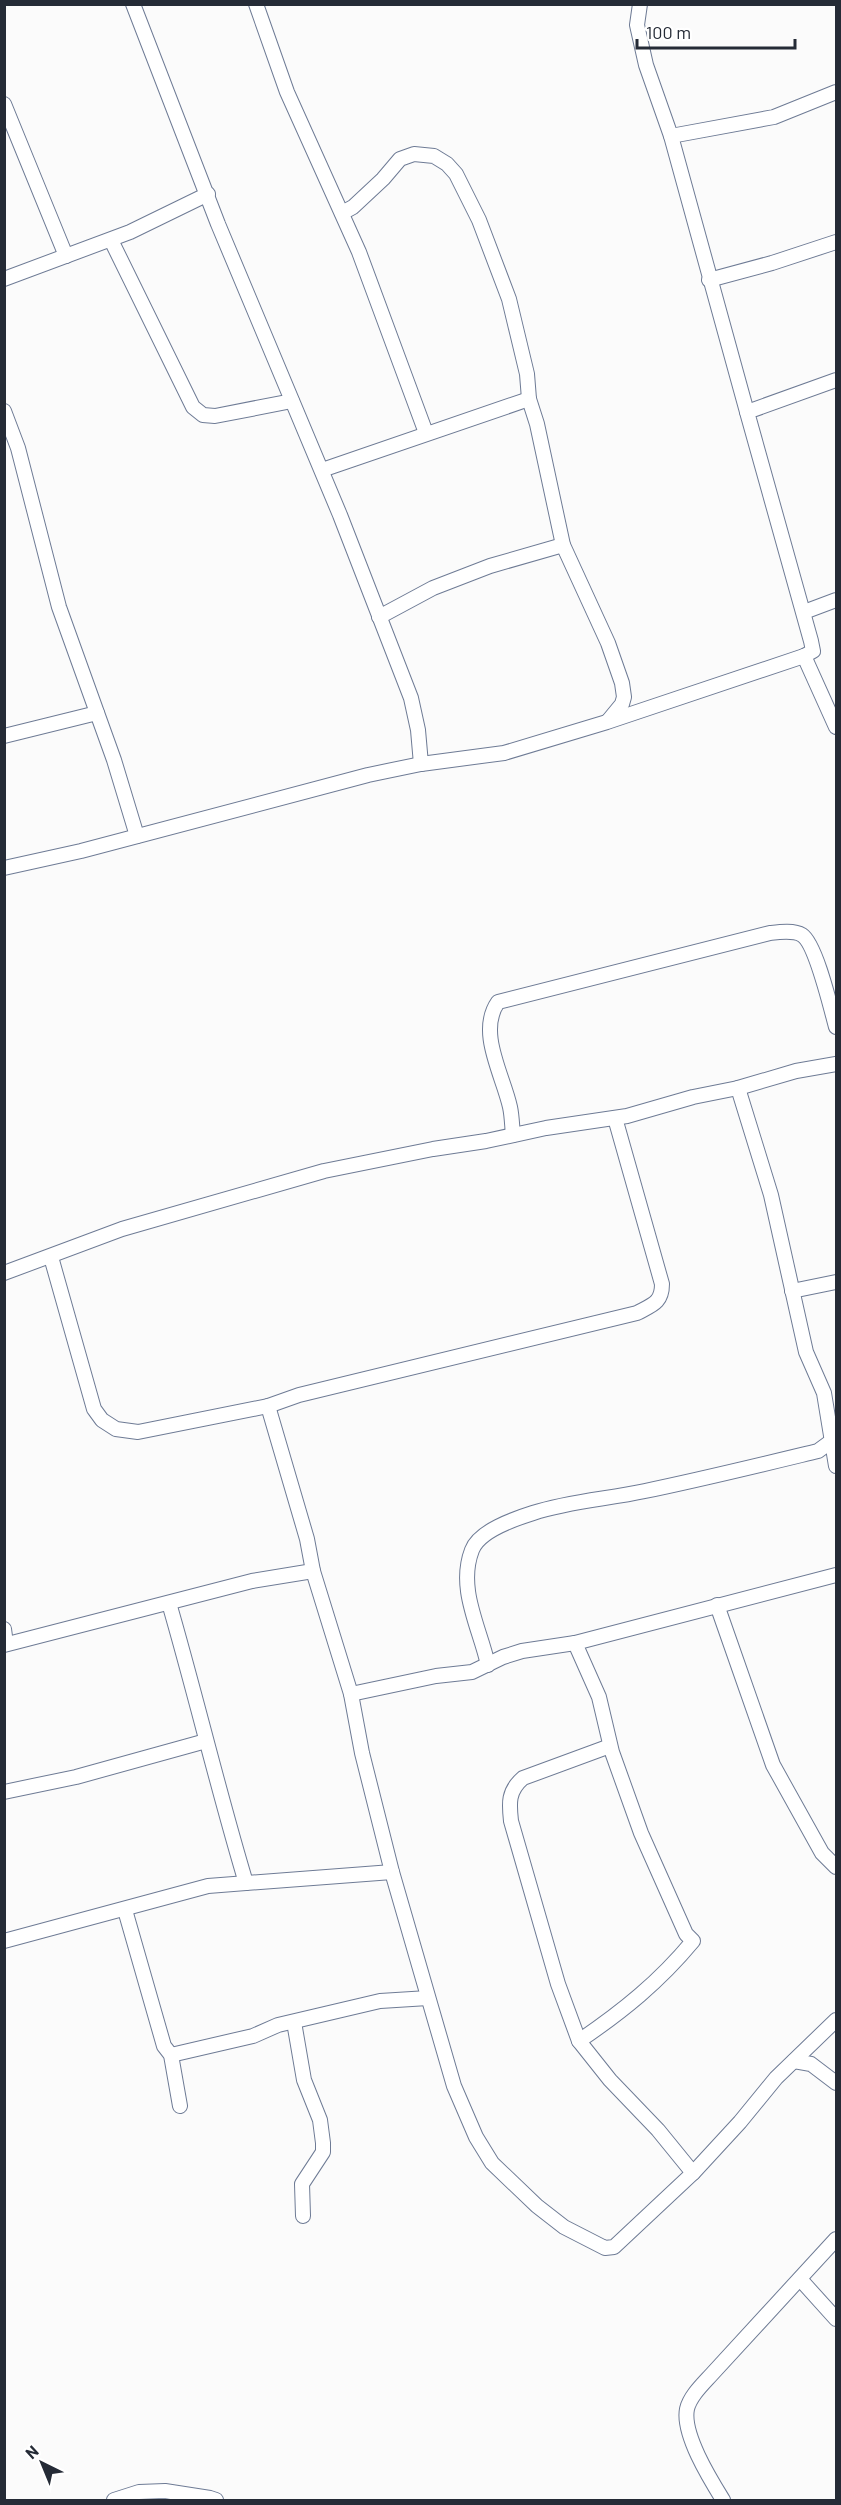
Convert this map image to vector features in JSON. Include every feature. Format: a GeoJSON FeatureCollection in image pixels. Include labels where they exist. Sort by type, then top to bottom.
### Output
{"type":"FeatureCollection","features":[{"type":"Feature","properties":{"kind":"street"},"geometry":{"type":"LineString","coordinates":[[133,4],[223,235],[322,470],[411,698],[418,730],[421,764]]}},
{"type":"Feature","properties":{"kind":"street"},"geometry":{"type":"LineString","coordinates":[[256,4],[287,92],[359,252],[426,433]]}},
{"type":"Feature","properties":{"kind":"street"},"geometry":{"type":"LineString","coordinates":[[4,868],[137,836],[368,775],[421,764],[504,753],[607,722],[804,657],[813,651],[671,136],[644,55],[637,25],[640,4]]}},
{"type":"Feature","properties":{"kind":"street"},"geometry":{"type":"LineString","coordinates":[[671,136],[774,117],[837,92]]}},
{"type":"Feature","properties":{"kind":"street"},"geometry":{"type":"LineString","coordinates":[[6,110],[66,256]]}},
{"type":"Feature","properties":{"kind":"street"},"geometry":{"type":"LineString","coordinates":[[342,213],[353,207],[383,179],[400,159],[414,154],[434,156],[447,164],[456,174],[479,220],[509,299],[527,374],[528,399],[537,424],[563,545],[608,643],[622,683],[624,697],[622,704],[607,722]]}},
{"type":"Feature","properties":{"kind":"street"},"geometry":{"type":"LineString","coordinates":[[4,279],[158,221],[208,194]]}},
{"type":"Feature","properties":{"kind":"street"},"geometry":{"type":"LineString","coordinates":[[111,240],[193,407],[203,415],[215,416],[292,401]]}},
{"type":"Feature","properties":{"kind":"street"},"geometry":{"type":"LineString","coordinates":[[709,279],[772,263],[837,242]]}},
{"type":"Feature","properties":{"kind":"street"},"geometry":{"type":"LineString","coordinates":[[747,412],[837,380]]}},
{"type":"Feature","properties":{"kind":"street"},"geometry":{"type":"LineString","coordinates":[[322,470],[528,399]]}},
{"type":"Feature","properties":{"kind":"street"},"geometry":{"type":"LineString","coordinates":[[4,411],[18,448],[59,608],[114,760],[137,836]]}},
{"type":"Feature","properties":{"kind":"street"},"geometry":{"type":"LineString","coordinates":[[379,617],[441,584],[490,566],[563,545]]}},
{"type":"Feature","properties":{"kind":"street"},"geometry":{"type":"LineString","coordinates":[[804,612],[837,600]]}},
{"type":"Feature","properties":{"kind":"street"},"geometry":{"type":"LineString","coordinates":[[804,657],[837,727]]}},
{"type":"Feature","properties":{"kind":"street"},"geometry":{"type":"LineString","coordinates":[[4,736],[97,713]]}},
{"type":"Feature","properties":{"kind":"street"},"geometry":{"type":"LineString","coordinates":[[513,1135],[511,1108],[491,1043],[490,1019],[498,1002],[770,933],[791,932],[802,935],[812,946],[837,1028]]}},
{"type":"Feature","properties":{"kind":"street"},"geometry":{"type":"LineString","coordinates":[[4,1273],[122,1229],[278,1183],[387,1158],[615,1118],[738,1088],[796,1071],[837,1064]]}},
{"type":"Feature","properties":{"kind":"street"},"geometry":{"type":"LineString","coordinates":[[738,1088],[771,1195],[806,1352],[824,1394],[837,1466]]}},
{"type":"Feature","properties":{"kind":"street"},"geometry":{"type":"LineString","coordinates":[[51,1257],[94,1410],[102,1420],[116,1429],[138,1432],[268,1406],[299,1395],[637,1313],[655,1303],[662,1294],[662,1284],[615,1118]]}},
{"type":"Feature","properties":{"kind":"street"},"geometry":{"type":"LineString","coordinates":[[792,1292],[837,1282]]}},
{"type":"Feature","properties":{"kind":"street"},"geometry":{"type":"LineString","coordinates":[[268,1406],[305,1529],[313,1571],[351,1694],[362,1753],[392,1872],[454,2086],[476,2137],[492,2163],[537,2206],[564,2227],[605,2248],[614,2247],[693,2173],[740,2122],[776,2078],[837,2020]]}},
{"type":"Feature","properties":{"kind":"street"},"geometry":{"type":"LineString","coordinates":[[488,1665],[467,1589],[468,1564],[472,1548],[487,1533],[532,1513],[570,1504],[644,1492],[818,1452],[832,1440]]}},
{"type":"Feature","properties":{"kind":"street"},"geometry":{"type":"LineString","coordinates":[[4,1629],[5,1645],[119,1613],[169,1603],[252,1581],[313,1571]]}},
{"type":"Feature","properties":{"kind":"street"},"geometry":{"type":"LineString","coordinates":[[351,1694],[436,1676],[472,1672],[503,1657],[522,1651],[574,1643],[837,1575]]}},
{"type":"Feature","properties":{"kind":"street"},"geometry":{"type":"LineString","coordinates":[[169,1603],[246,1883]]}},
{"type":"Feature","properties":{"kind":"street"},"geometry":{"type":"LineString","coordinates":[[717,1605],[773,1765],[822,1853],[837,1867]]}},
{"type":"Feature","properties":{"kind":"street"},"geometry":{"type":"LineString","coordinates":[[574,1643],[599,1697],[610,1746],[641,1833],[686,1934],[693,1941],[667,1972],[622,2012],[579,2041]]}},
{"type":"Feature","properties":{"kind":"street"},"geometry":{"type":"LineString","coordinates":[[4,1792],[76,1777],[206,1741]]}},
{"type":"Feature","properties":{"kind":"street"},"geometry":{"type":"LineString","coordinates":[[610,1746],[523,1778],[513,1786],[509,1799],[511,1821],[541,1929],[579,2041],[610,2080],[658,2130],[693,2173]]}},
{"type":"Feature","properties":{"kind":"street"},"geometry":{"type":"LineString","coordinates":[[4,1941],[208,1886],[392,1872]]}},
{"type":"Feature","properties":{"kind":"street"},"geometry":{"type":"LineString","coordinates":[[125,1910],[164,2046],[171,2055],[180,2106]]}},
{"type":"Feature","properties":{"kind":"street"},"geometry":{"type":"LineString","coordinates":[[171,2055],[253,2036],[278,2025],[381,2001],[428,1998]]}},
{"type":"Feature","properties":{"kind":"street"},"geometry":{"type":"LineString","coordinates":[[294,2022],[304,2080],[320,2120],[323,2143],[323,2152],[302,2184],[303,2216]]}},
{"type":"Feature","properties":{"kind":"street"},"geometry":{"type":"LineString","coordinates":[[794,2061],[811,2064],[837,2083]]}},
{"type":"Feature","properties":{"kind":"street"},"geometry":{"type":"LineString","coordinates":[[723,2500],[709,2477],[686,2424],[688,2408],[693,2396],[837,2239]]}},
{"type":"Feature","properties":{"kind":"street"},"geometry":{"type":"LineString","coordinates":[[800,2279],[837,2319]]}},
{"type":"Feature","properties":{"kind":"street"},"geometry":{"type":"LineString","coordinates":[[114,2500],[139,2492],[165,2491],[216,2500]]}}]}
